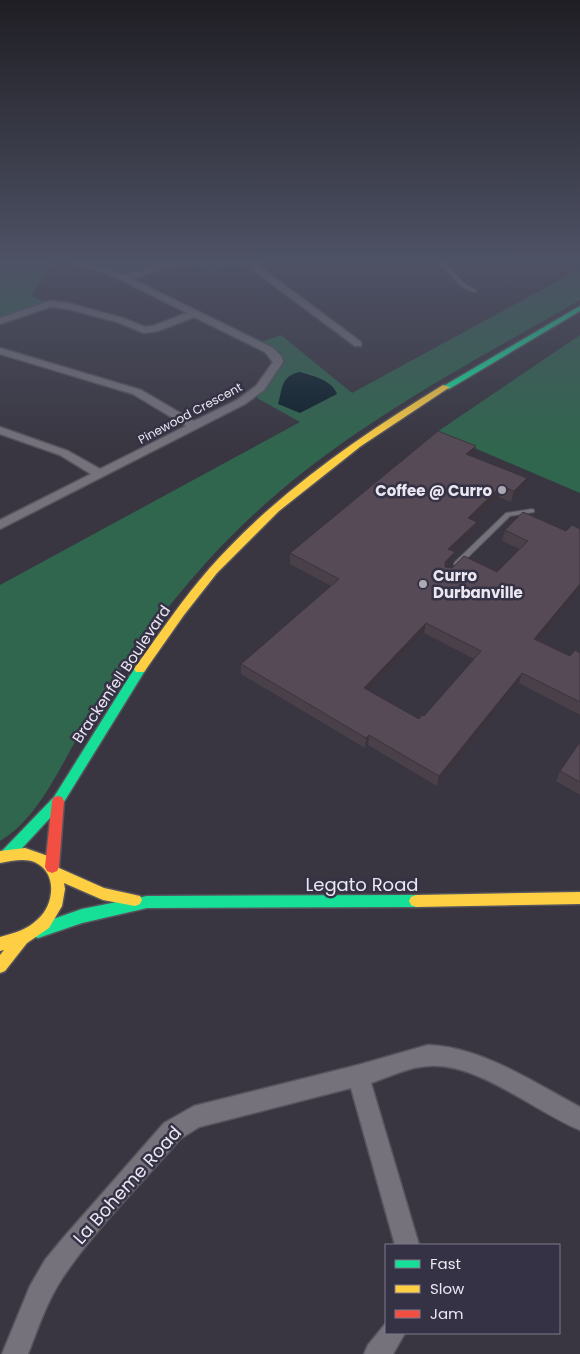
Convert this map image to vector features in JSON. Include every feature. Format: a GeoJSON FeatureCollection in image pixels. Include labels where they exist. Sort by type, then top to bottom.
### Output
{"type":"FeatureCollection","features":[{"type":"Feature","properties":{"kind":"street"},"geometry":{"type":"LineString","coordinates":[[128,323],[144,330],[155,329],[170,323]]}},
{"type":"Feature","properties":{"kind":"street","name":"Pinewood Crescent"},"geometry":{"type":"LineString","coordinates":[[0,525],[252,395],[276,365],[278,358],[269,350],[215,323]]}},
{"type":"Feature","properties":{"kind":"street"},"geometry":{"type":"LineString","coordinates":[[330,323],[358,344]]}},
{"type":"Feature","properties":{"kind":"street","name":"Brackenfell Boulevard"},"geometry":{"type":"LineString","coordinates":[[4,856],[58,801],[102,726],[148,656],[214,572],[270,514],[321,469],[388,421],[554,323]]}},
{"type":"Feature","properties":{"kind":"street"},"geometry":{"type":"LineString","coordinates":[[0,351],[137,392],[194,426]]}},
{"type":"Feature","properties":{"kind":"street"},"geometry":{"type":"LineString","coordinates":[[0,430],[64,454],[100,474]]}},
{"type":"Feature","properties":{"kind":"street","name":"Brackenfell Boulevard"},"geometry":{"type":"LineString","coordinates":[[38,931],[50,918],[58,903],[60,888],[55,870],[58,801]]}},
{"type":"Feature","properties":{"kind":"street","name":"Legato Road"},"geometry":{"type":"LineString","coordinates":[[4,856],[23,854],[37,857],[55,870],[103,894],[147,902],[579,898]]}},
{"type":"Feature","properties":{"kind":"street","name":"Legato Road"},"geometry":{"type":"LineString","coordinates":[[38,931],[82,916],[147,902]]}},
{"type":"Feature","properties":{"kind":"street"},"geometry":{"type":"LineString","coordinates":[[0,944],[21,940],[38,931]]}},
{"type":"Feature","properties":{"kind":"street"},"geometry":{"type":"LineString","coordinates":[[0,966],[21,940]]}},
{"type":"Feature","properties":{"kind":"street","name":"La Boheme Road"},"geometry":{"type":"LineString","coordinates":[[15,1354],[39,1295],[54,1269],[72,1245],[172,1131],[194,1117],[358,1076],[428,1055],[450,1055],[477,1066],[580,1119]]}},
{"type":"Feature","properties":{"kind":"street"},"geometry":{"type":"LineString","coordinates":[[358,1076],[407,1244]]}},
{"type":"Feature","properties":{"kind":"street"},"geometry":{"type":"LineString","coordinates":[[377,1354],[392,1334]]}},
{"type":"Feature","properties":{"kind":"lane"},"geometry":{"type":"LineString","coordinates":[[452,569],[508,514],[532,511]]}},
{"type":"Feature","properties":{"kind":"green space"},"geometry":{"type":"Polygon","coordinates":[[[480,323],[539,323],[381,417],[334,449],[245,522],[204,565],[146,636],[93,711],[41,800],[15,830],[0,841],[0,585],[300,422],[257,398],[285,362],[280,352],[261,342],[281,335],[352,393],[480,323]]]}},
{"type":"Feature","properties":{"kind":"green space"},"geometry":{"type":"Polygon","coordinates":[[[580,335],[580,493],[437,432],[580,335]]]}},
{"type":"Feature","properties":{"kind":"water"},"geometry":{"type":"Polygon","coordinates":[[[300,372],[327,382],[335,389],[337,394],[300,413],[278,404],[283,384],[289,377],[300,372]]]}},
{"type":"Feature","properties":{"kind":"building"},"geometry":{"type":"Polygon","coordinates":[[[438,431],[476,446],[466,454],[527,478],[514,491],[501,486],[468,518],[477,522],[448,549],[455,552],[445,562],[445,567],[452,568],[464,556],[497,572],[528,541],[505,530],[523,512],[566,531],[572,525],[580,529],[580,584],[534,639],[570,656],[575,650],[580,653],[580,702],[522,673],[439,776],[369,735],[366,738],[241,664],[339,579],[290,553],[438,431]],[[426,623],[364,688],[419,719],[422,715],[424,716],[481,651],[426,623]]]}},
{"type":"Feature","properties":{"kind":"building"},"geometry":{"type":"Polygon","coordinates":[[[580,742],[580,782],[560,771],[580,742]]]}},
{"type":"Feature","properties":{"kind":"traffic: fast"},"geometry":{"type":"LineString","coordinates":[[446,387],[554,323]]}},
{"type":"Feature","properties":{"kind":"traffic: fast"},"geometry":{"type":"LineString","coordinates":[[7,855],[58,801],[140,669]]}},
{"type":"Feature","properties":{"kind":"traffic: fast"},"geometry":{"type":"LineString","coordinates":[[38,931],[82,916],[147,902],[416,901]]}},
{"type":"Feature","properties":{"kind":"traffic: slow"},"geometry":{"type":"LineString","coordinates":[[140,669],[213,571],[276,509],[302,486],[358,444],[386,424],[446,387]]}},
{"type":"Feature","properties":{"kind":"traffic: slow"},"geometry":{"type":"LineString","coordinates":[[0,857],[25,854],[43,860],[54,872],[58,889],[55,906],[44,923],[26,936],[0,944]]}},
{"type":"Feature","properties":{"kind":"traffic: slow"},"geometry":{"type":"LineString","coordinates":[[57,873],[103,894],[135,900]]}},
{"type":"Feature","properties":{"kind":"traffic: slow"},"geometry":{"type":"LineString","coordinates":[[416,901],[580,898]]}},
{"type":"Feature","properties":{"kind":"traffic: slow"},"geometry":{"type":"LineString","coordinates":[[0,966],[21,940]]}},
{"type":"Feature","properties":{"kind":"traffic: jam"},"geometry":{"type":"LineString","coordinates":[[52,867],[58,801]]}},
{"type":"Feature","properties":{"kind":"place","name":"Coffee @ Curro"},"geometry":{"type":"Point","coordinates":[502,490]}},
{"type":"Feature","properties":{"kind":"place","name":"Curro Durbanville"},"geometry":{"type":"Point","coordinates":[423,584]}}]}
